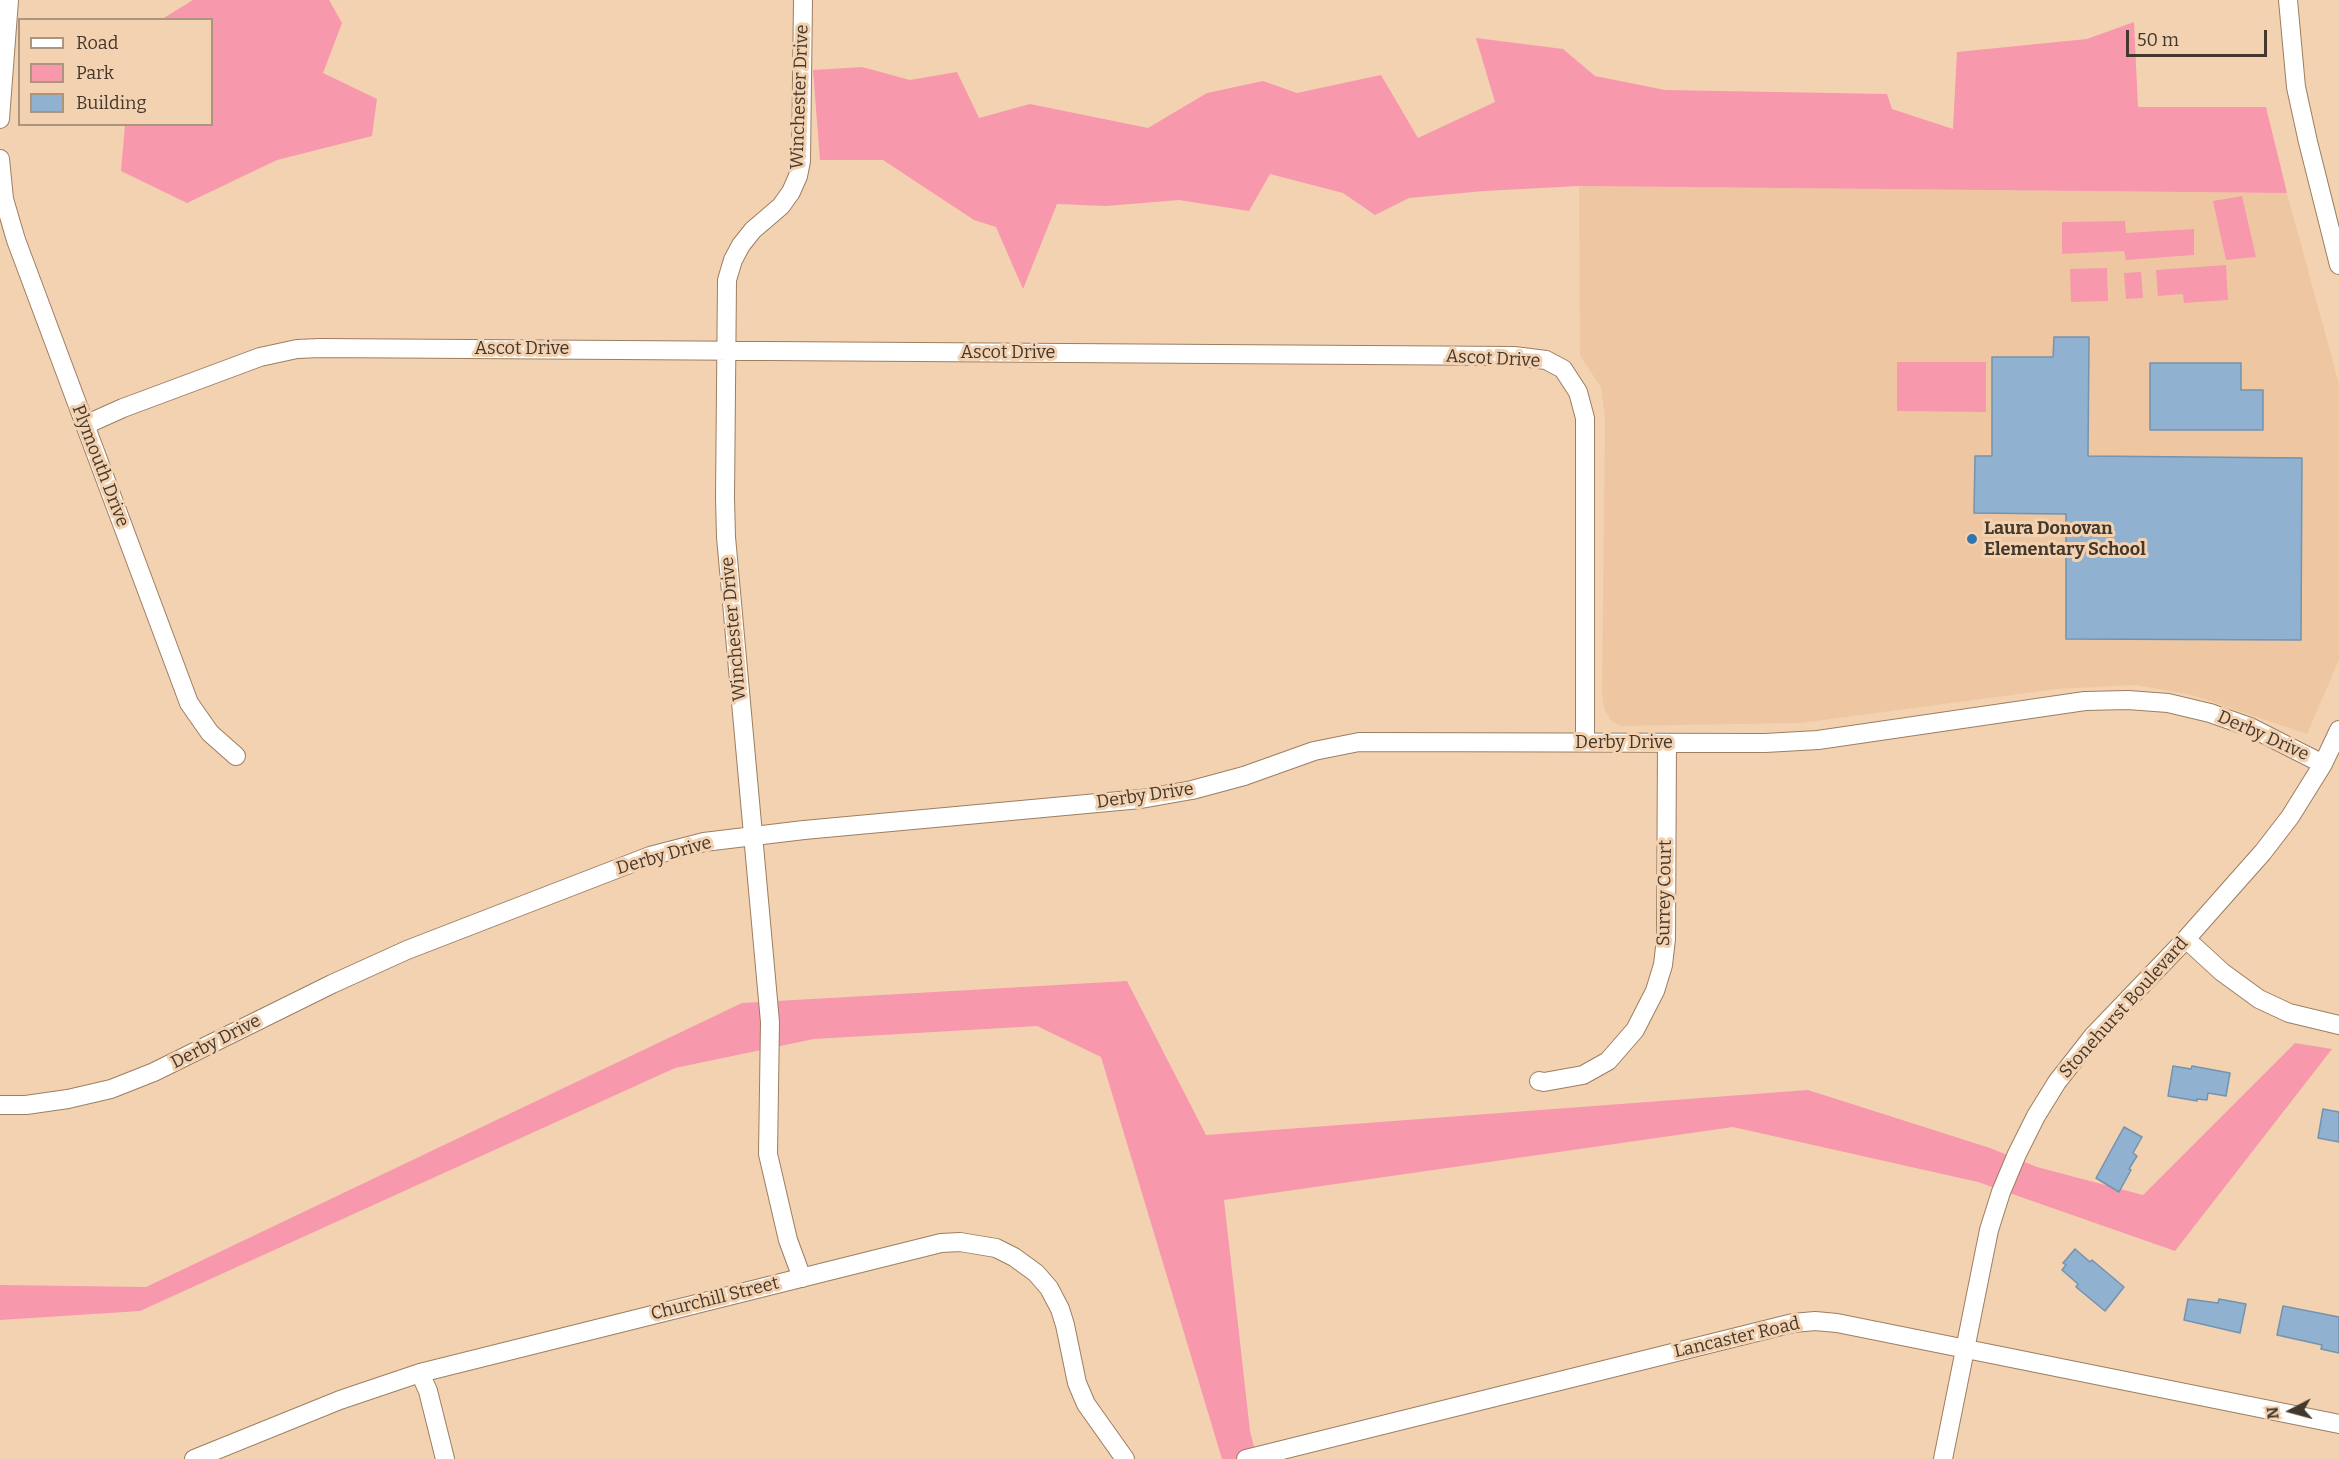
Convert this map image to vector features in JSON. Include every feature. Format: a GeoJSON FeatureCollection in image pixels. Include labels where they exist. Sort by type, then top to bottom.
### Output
{"type":"FeatureCollection","features":[{"type":"Feature","properties":{"kind":"street","name":"Winchester Drive"},"geometry":{"type":"LineString","coordinates":[[802,1278],[788,1240],[768,1154],[770,1022],[726,537],[726,351],[728,280],[733,260],[753,230],[781,206],[791,192],[800,169],[803,0]]}},
{"type":"Feature","properties":{"kind":"street"},"geometry":{"type":"LineString","coordinates":[[2288,0],[2296,87],[2339,265]]}},
{"type":"Feature","properties":{"kind":"street"},"geometry":{"type":"LineString","coordinates":[[0,119],[6,11]]}},
{"type":"Feature","properties":{"kind":"street","name":"Plymouth Drive"},"geometry":{"type":"LineString","coordinates":[[0,159],[4,199],[16,240],[189,703],[210,733],[236,756]]}},
{"type":"Feature","properties":{"kind":"street","name":"Ascot Drive"},"geometry":{"type":"LineString","coordinates":[[85,425],[123,408],[260,357],[297,349],[1514,356],[1552,362],[1563,369],[1578,392],[1585,418],[1585,742]]}},
{"type":"Feature","properties":{"kind":"street","name":"Derby Drive"},"geometry":{"type":"LineString","coordinates":[[0,1105],[26,1105],[68,1100],[111,1089],[154,1072],[332,984],[418,946],[650,856],[704,842],[753,836],[1141,799],[1192,790],[1244,776],[1314,751],[1359,742],[1765,743],[1818,740],[2085,701],[2128,700],[2168,703],[2210,713],[2250,727],[2323,764]]}},
{"type":"Feature","properties":{"kind":"street","name":"Stonehurst Boulevard"},"geometry":{"type":"LineString","coordinates":[[1943,1459],[1989,1230],[2001,1192],[2036,1116],[2057,1082],[2093,1036],[2186,939],[2270,843],[2290,817],[2323,764],[2339,730]]}},
{"type":"Feature","properties":{"kind":"street","name":"Surrey Court"},"geometry":{"type":"LineString","coordinates":[[1539,1081],[1583,1075],[1608,1061],[1635,1030],[1655,991],[1663,965],[1666,939],[1667,743]]}},
{"type":"Feature","properties":{"kind":"street"},"geometry":{"type":"LineString","coordinates":[[2186,939],[2222,972],[2259,999],[2298,1016],[2339,1025]]}},
{"type":"Feature","properties":{"kind":"street","name":"Churchill Street"},"geometry":{"type":"LineString","coordinates":[[194,1459],[340,1400],[420,1373],[940,1244],[960,1242],[980,1244],[1014,1257],[1036,1273],[1049,1288],[1060,1309],[1077,1383],[1086,1404],[1125,1459]]}},
{"type":"Feature","properties":{"kind":"street","name":"Lancaster Road"},"geometry":{"type":"LineString","coordinates":[[1246,1459],[1793,1323],[1815,1321],[1837,1323],[1965,1348],[2339,1424]]}},
{"type":"Feature","properties":{"kind":"street"},"geometry":{"type":"LineString","coordinates":[[420,1373],[428,1391],[445,1459]]}},
{"type":"Feature","properties":{"kind":"shaded area","name":"Laura Donovan Elementary School"},"geometry":{"type":"Polygon","coordinates":[[[1579,186],[2287,193],[2339,384],[2339,660],[2307,734],[2192,695],[2136,685],[2058,689],[1800,723],[1621,726],[1611,721],[1604,708],[1602,692],[1605,418],[1601,387],[1580,356],[1579,186]]]}},
{"type":"Feature","properties":{"kind":"green space"},"geometry":{"type":"Polygon","coordinates":[[[193,0],[329,0],[342,23],[323,73],[377,99],[372,136],[277,160],[187,203],[121,171],[125,126],[213,126],[213,18],[164,18],[193,0]]]}},
{"type":"Feature","properties":{"kind":"green space"},"geometry":{"type":"Polygon","coordinates":[[[2134,22],[2138,107],[2266,107],[2287,193],[1579,186],[1409,198],[1375,215],[1343,193],[1270,174],[1249,211],[1179,200],[1106,206],[1057,204],[1023,289],[996,227],[974,220],[883,160],[820,160],[813,70],[862,67],[910,80],[957,72],[979,118],[1030,104],[1148,128],[1207,93],[1263,81],[1297,93],[1381,75],[1418,138],[1495,102],[1476,38],[1563,49],[1595,76],[1665,90],[1887,94],[1892,109],[1953,129],[1957,52],[2087,39],[2134,22]]]}},
{"type":"Feature","properties":{"kind":"green space"},"geometry":{"type":"Polygon","coordinates":[[[2242,196],[2256,257],[2226,260],[2213,201],[2242,196]]]}},
{"type":"Feature","properties":{"kind":"green space"},"geometry":{"type":"Polygon","coordinates":[[[2125,221],[2126,233],[2194,229],[2194,255],[2126,260],[2124,251],[2062,254],[2062,222],[2125,221]]]}},
{"type":"Feature","properties":{"kind":"green space"},"geometry":{"type":"Polygon","coordinates":[[[2226,265],[2228,300],[2184,303],[2183,294],[2158,296],[2156,270],[2226,265]]]}},
{"type":"Feature","properties":{"kind":"green space"},"geometry":{"type":"Polygon","coordinates":[[[2107,268],[2108,301],[2071,302],[2070,269],[2107,268]]]}},
{"type":"Feature","properties":{"kind":"green space"},"geometry":{"type":"Polygon","coordinates":[[[2141,272],[2143,298],[2126,299],[2124,273],[2141,272]]]}},
{"type":"Feature","properties":{"kind":"green space"},"geometry":{"type":"Polygon","coordinates":[[[1897,362],[1986,362],[1986,412],[1897,411],[1897,362]]]}},
{"type":"Feature","properties":{"kind":"green space"},"geometry":{"type":"Polygon","coordinates":[[[1127,981],[1206,1135],[1808,1090],[1990,1148],[2037,1167],[2143,1195],[2295,1043],[2332,1049],[2175,1251],[1978,1182],[1733,1127],[1224,1200],[1250,1431],[1257,1459],[1222,1459],[1101,1057],[1037,1026],[814,1039],[675,1068],[140,1311],[0,1320],[0,1285],[146,1287],[742,1003],[1127,981]]]}},
{"type":"Feature","properties":{"kind":"building"},"geometry":{"type":"Polygon","coordinates":[[[2054,337],[2089,337],[2088,456],[2302,458],[2301,640],[2066,639],[2066,514],[1974,513],[1975,456],[1992,456],[1992,357],[2053,357],[2054,337]]]}},
{"type":"Feature","properties":{"kind":"building"},"geometry":{"type":"Polygon","coordinates":[[[2150,363],[2241,363],[2241,390],[2263,390],[2263,430],[2150,430],[2150,363]]]}},
{"type":"Feature","properties":{"kind":"building"},"geometry":{"type":"Polygon","coordinates":[[[2173,1066],[2191,1069],[2192,1066],[2230,1073],[2226,1096],[2208,1093],[2207,1100],[2197,1099],[2197,1101],[2168,1096],[2173,1066]]]}},
{"type":"Feature","properties":{"kind":"building"},"geometry":{"type":"Polygon","coordinates":[[[2323,1109],[2339,1112],[2339,1142],[2318,1138],[2323,1109]]]}},
{"type":"Feature","properties":{"kind":"building"},"geometry":{"type":"Polygon","coordinates":[[[2124,1127],[2142,1137],[2133,1153],[2137,1156],[2119,1192],[2096,1178],[2124,1127]]]}},
{"type":"Feature","properties":{"kind":"building"},"geometry":{"type":"Polygon","coordinates":[[[2075,1249],[2124,1287],[2105,1311],[2076,1287],[2078,1284],[2062,1270],[2066,1265],[2063,1263],[2075,1249]]]}},
{"type":"Feature","properties":{"kind":"building"},"geometry":{"type":"Polygon","coordinates":[[[2188,1299],[2218,1303],[2219,1299],[2246,1304],[2240,1333],[2184,1320],[2188,1299]]]}},
{"type":"Feature","properties":{"kind":"building"},"geometry":{"type":"Polygon","coordinates":[[[2283,1306],[2339,1317],[2339,1353],[2321,1349],[2322,1345],[2277,1335],[2283,1306]]]}},
{"type":"Feature","properties":{"kind":"place","name":"Laura Donovan Elementary School"},"geometry":{"type":"Point","coordinates":[1972,539]}}]}
